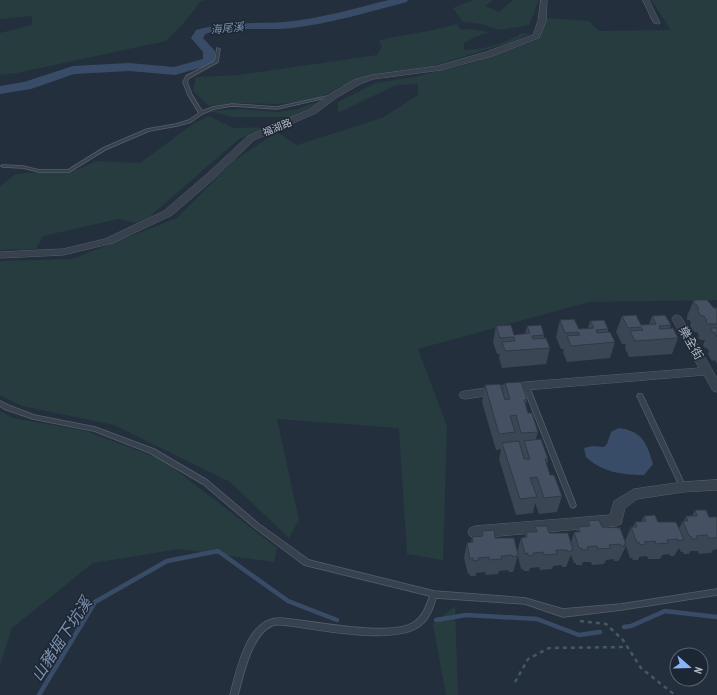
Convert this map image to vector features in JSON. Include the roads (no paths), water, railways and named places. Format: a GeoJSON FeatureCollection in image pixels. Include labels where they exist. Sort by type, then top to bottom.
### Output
{"type":"FeatureCollection","features":[{"type":"Feature","properties":{"kind":"street","name":"福湖路"},"geometry":{"type":"LineString","coordinates":[[0,255],[63,252],[109,241],[168,213],[211,176],[251,138],[313,111],[333,96],[357,82],[372,77],[438,68],[489,54],[536,36],[542,21],[544,0]]}},
{"type":"Feature","properties":{"kind":"street"},"geometry":{"type":"LineString","coordinates":[[646,0],[657,23]]}},
{"type":"Feature","properties":{"kind":"street","name":"樂全街"},"geometry":{"type":"LineString","coordinates":[[676,319],[717,388]]}},
{"type":"Feature","properties":{"kind":"street"},"geometry":{"type":"LineString","coordinates":[[465,395],[526,386],[707,371]]}},
{"type":"Feature","properties":{"kind":"street"},"geometry":{"type":"LineString","coordinates":[[475,532],[616,520],[619,505],[634,494],[683,487],[717,485]]}},
{"type":"Feature","properties":{"kind":"lane"},"geometry":{"type":"LineString","coordinates":[[201,113],[190,95],[185,82],[187,77],[217,60],[218,49]]}},
{"type":"Feature","properties":{"kind":"lane"},"geometry":{"type":"LineString","coordinates":[[3,166],[23,167],[39,171],[69,171],[104,149],[148,130],[190,121],[201,113],[213,108],[232,105],[277,108],[333,96]]}},
{"type":"Feature","properties":{"kind":"lane"},"geometry":{"type":"LineString","coordinates":[[526,386],[573,505]]}},
{"type":"Feature","properties":{"kind":"lane"},"geometry":{"type":"LineString","coordinates":[[640,396],[683,487]]}},
{"type":"Feature","properties":{"kind":"lane"},"geometry":{"type":"LineString","coordinates":[[0,403],[6,407],[33,417],[95,428],[152,452],[205,482],[257,526],[307,563],[434,594],[525,601],[563,613],[621,607],[717,592]]}},
{"type":"Feature","properties":{"kind":"lane"},"geometry":{"type":"LineString","coordinates":[[234,695],[248,650],[258,632],[270,622],[390,633],[407,631],[416,625],[428,613],[434,594]]}},
{"type":"Feature","properties":{"kind":"water"},"geometry":{"type":"Polygon","coordinates":[[[619,428],[633,432],[646,444],[653,464],[644,475],[613,472],[599,466],[586,457],[584,448],[592,446],[604,447],[607,444],[611,432],[619,428]]]}},
{"type":"Feature","properties":{"kind":"waterway","name":"海尾溪"},"geometry":{"type":"LineString","coordinates":[[0,90],[26,86],[73,70],[129,67],[175,71],[209,61],[209,51],[197,38],[200,32],[223,27],[271,26],[308,22],[403,0]]}},
{"type":"Feature","properties":{"kind":"waterway","name":"山豬堀下坑溪"},"geometry":{"type":"LineString","coordinates":[[39,695],[95,602],[167,561],[218,551],[288,601],[337,620]]}},
{"type":"Feature","properties":{"kind":"waterway","name":"山豬堀下坑溪"},"geometry":{"type":"LineString","coordinates":[[624,627],[631,626],[665,611],[717,617]]}},
{"type":"Feature","properties":{"kind":"waterway","name":"山豬堀下坑溪"},"geometry":{"type":"LineString","coordinates":[[436,620],[466,615],[537,619],[579,635],[600,632]]}}]}
